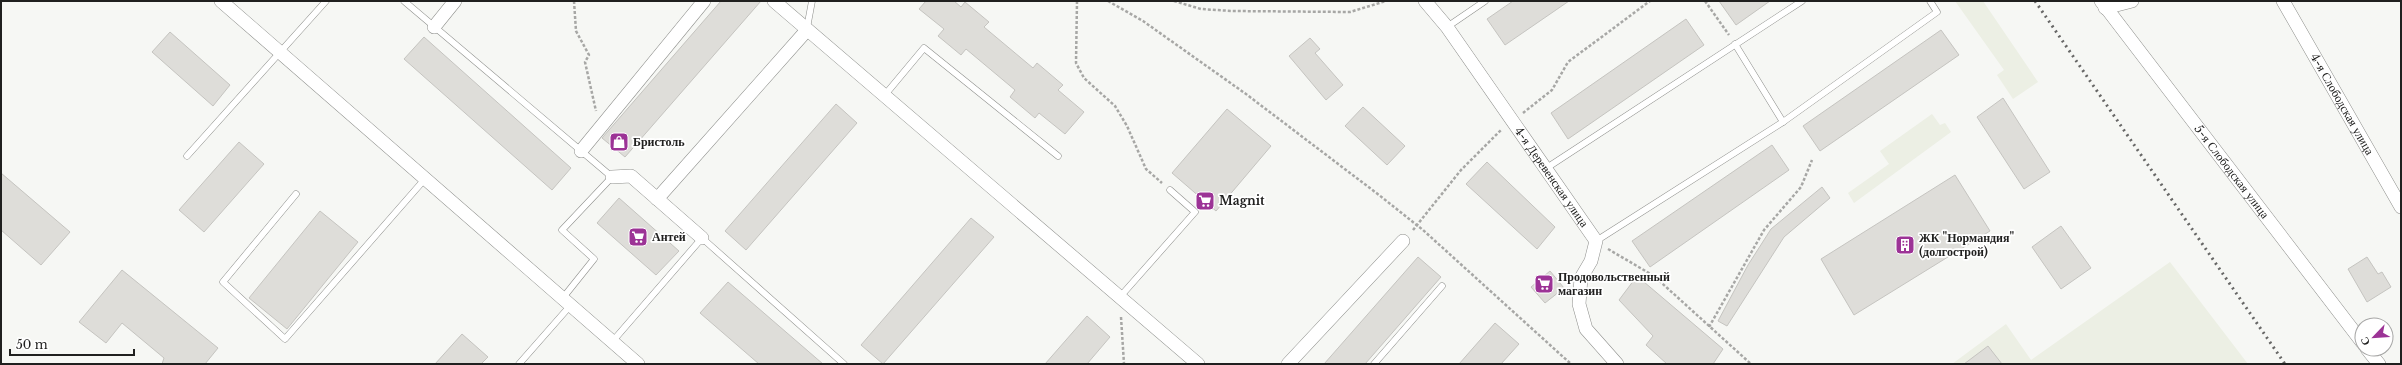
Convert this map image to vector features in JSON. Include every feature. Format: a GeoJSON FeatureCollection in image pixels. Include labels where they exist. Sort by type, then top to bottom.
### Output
{"type":"FeatureCollection","features":[{"type":"Feature","properties":{"kind":"street"},"geometry":{"type":"LineString","coordinates":[[221,1],[424,180],[638,364]]}},
{"type":"Feature","properties":{"kind":"street"},"geometry":{"type":"LineString","coordinates":[[434,27],[455,1]]}},
{"type":"Feature","properties":{"kind":"street"},"geometry":{"type":"LineString","coordinates":[[581,151],[704,1]]}},
{"type":"Feature","properties":{"kind":"street"},"geometry":{"type":"LineString","coordinates":[[774,1],[884,97],[1198,364]]}},
{"type":"Feature","properties":{"kind":"street","name":"4-я Деревенская улица"},"geometry":{"type":"LineString","coordinates":[[1425,1],[1447,27],[1596,241]]}},
{"type":"Feature","properties":{"kind":"street"},"geometry":{"type":"LineString","coordinates":[[2103,5],[2132,1]]}},
{"type":"Feature","properties":{"kind":"street","name":"4-я Слободская улица"},"geometry":{"type":"LineString","coordinates":[[2283,1],[2401,207]]}},
{"type":"Feature","properties":{"kind":"street","name":"5-я Слободская улица"},"geometry":{"type":"LineString","coordinates":[[2103,5],[2354,332]]}},
{"type":"Feature","properties":{"kind":"street"},"geometry":{"type":"LineString","coordinates":[[657,198],[806,30]]}},
{"type":"Feature","properties":{"kind":"street"},"geometry":{"type":"LineString","coordinates":[[612,177],[631,176],[702,238]]}},
{"type":"Feature","properties":{"kind":"street"},"geometry":{"type":"LineString","coordinates":[[1288,364],[1403,241]]}},
{"type":"Feature","properties":{"kind":"street"},"geometry":{"type":"LineString","coordinates":[[1596,241],[1591,261],[1581,278],[1579,304],[1586,329],[1617,364]]}},
{"type":"Feature","properties":{"kind":"lane"},"geometry":{"type":"LineString","coordinates":[[187,156],[326,1]]}},
{"type":"Feature","properties":{"kind":"lane"},"geometry":{"type":"LineString","coordinates":[[404,1],[612,177],[562,230],[594,259],[566,302],[519,364]]}},
{"type":"Feature","properties":{"kind":"lane"},"geometry":{"type":"LineString","coordinates":[[806,30],[812,1]]}},
{"type":"Feature","properties":{"kind":"lane"},"geometry":{"type":"LineString","coordinates":[[1447,27],[1485,1]]}},
{"type":"Feature","properties":{"kind":"lane"},"geometry":{"type":"LineString","coordinates":[[1545,169],[1802,1]]}},
{"type":"Feature","properties":{"kind":"lane"},"geometry":{"type":"LineString","coordinates":[[1596,241],[1783,122],[1937,12],[1930,1]]}},
{"type":"Feature","properties":{"kind":"lane"},"geometry":{"type":"LineString","coordinates":[[1735,44],[1783,122]]}},
{"type":"Feature","properties":{"kind":"lane"},"geometry":{"type":"LineString","coordinates":[[884,97],[924,48],[1058,156]]}},
{"type":"Feature","properties":{"kind":"lane"},"geometry":{"type":"LineString","coordinates":[[296,194],[223,282],[285,339],[424,180]]}},
{"type":"Feature","properties":{"kind":"lane"},"geometry":{"type":"LineString","coordinates":[[1120,298],[1195,212],[1170,190]]}},
{"type":"Feature","properties":{"kind":"lane"},"geometry":{"type":"LineString","coordinates":[[612,342],[702,238],[844,364]]}},
{"type":"Feature","properties":{"kind":"lane"},"geometry":{"type":"LineString","coordinates":[[1374,364],[1442,286]]}},
{"type":"Feature","properties":{"kind":"path"},"geometry":{"type":"LineString","coordinates":[[574,1],[576,31],[589,55],[585,62],[596,112],[595,117]]}},
{"type":"Feature","properties":{"kind":"path"},"geometry":{"type":"LineString","coordinates":[[1077,1],[1076,63],[1084,78],[1115,106],[1127,126],[1146,169],[1170,190]]}},
{"type":"Feature","properties":{"kind":"path"},"geometry":{"type":"LineString","coordinates":[[1108,1],[1143,21],[1240,90],[1384,199],[1423,230],[1571,364]]}},
{"type":"Feature","properties":{"kind":"path"},"geometry":{"type":"LineString","coordinates":[[1174,1],[1201,9],[1232,12],[1350,12],[1386,1]]}},
{"type":"Feature","properties":{"kind":"path"},"geometry":{"type":"LineString","coordinates":[[1704,1],[1735,44]]}},
{"type":"Feature","properties":{"kind":"path"},"geometry":{"type":"LineString","coordinates":[[1709,327],[1764,230],[1801,187],[1812,160]]}},
{"type":"Feature","properties":{"kind":"path"},"geometry":{"type":"LineString","coordinates":[[1596,241],[1654,276],[1751,364]]}},
{"type":"Feature","properties":{"kind":"path"},"geometry":{"type":"LineString","coordinates":[[1120,298],[1124,364]]}},
{"type":"Feature","properties":{"kind":"shaded area"},"geometry":{"type":"Polygon","coordinates":[[[1955,1],[1983,1],[2038,82],[2013,99],[1997,75],[2004,70],[1955,1]]]}},
{"type":"Feature","properties":{"kind":"shaded area"},"geometry":{"type":"Polygon","coordinates":[[[1932,114],[1940,125],[1945,123],[1951,132],[1854,203],[1848,193],[1889,164],[1880,151],[1932,114]]]}},
{"type":"Feature","properties":{"kind":"shaded area"},"geometry":{"type":"Polygon","coordinates":[[[2170,262],[2248,364],[1952,364],[2006,324],[2031,360],[2170,262]]]}},
{"type":"Feature","properties":{"kind":"building"},"geometry":{"type":"Polygon","coordinates":[[[721,1],[761,1],[625,157],[602,138],[721,1]]]}},
{"type":"Feature","properties":{"kind":"building"},"geometry":{"type":"Polygon","coordinates":[[[926,1],[954,1],[961,7],[965,2],[989,22],[984,27],[1033,68],[1037,63],[1063,85],[1058,90],[1084,112],[1065,134],[1039,113],[1035,118],[1010,97],[1015,90],[966,49],[961,55],[938,36],[944,29],[919,9],[926,1]]]}},
{"type":"Feature","properties":{"kind":"building"},"geometry":{"type":"Polygon","coordinates":[[[1513,1],[1569,1],[1505,45],[1487,19],[1513,1]]]}},
{"type":"Feature","properties":{"kind":"building"},"geometry":{"type":"Polygon","coordinates":[[[1719,1],[1770,1],[1736,25],[1719,1]]]}},
{"type":"Feature","properties":{"kind":"building"},"geometry":{"type":"Polygon","coordinates":[[[1686,19],[1704,45],[1568,139],[1551,113],[1686,19]]]}},
{"type":"Feature","properties":{"kind":"building"},"geometry":{"type":"Polygon","coordinates":[[[1941,30],[1959,55],[1820,151],[1803,126],[1941,30]]]}},
{"type":"Feature","properties":{"kind":"building"},"geometry":{"type":"Polygon","coordinates":[[[170,32],[230,85],[213,106],[152,52],[170,32]]]}},
{"type":"Feature","properties":{"kind":"building"},"geometry":{"type":"Polygon","coordinates":[[[424,37],[571,168],[552,190],[404,59],[424,37]]]}},
{"type":"Feature","properties":{"kind":"building"},"geometry":{"type":"Polygon","coordinates":[[[1310,38],[1320,49],[1315,53],[1343,85],[1326,100],[1289,56],[1310,38]]]}},
{"type":"Feature","properties":{"kind":"building"},"geometry":{"type":"Polygon","coordinates":[[[2003,98],[2050,172],[2024,189],[1977,117],[2003,98]]]}},
{"type":"Feature","properties":{"kind":"building"},"geometry":{"type":"Polygon","coordinates":[[[836,104],[857,123],[746,250],[725,231],[836,104]]]}},
{"type":"Feature","properties":{"kind":"building"},"geometry":{"type":"Polygon","coordinates":[[[1363,107],[1405,146],[1387,165],[1345,126],[1363,107]]]}},
{"type":"Feature","properties":{"kind":"building"},"geometry":{"type":"Polygon","coordinates":[[[1227,109],[1271,146],[1216,211],[1172,173],[1227,109]]]}},
{"type":"Feature","properties":{"kind":"building"},"geometry":{"type":"Polygon","coordinates":[[[239,142],[264,164],[204,232],[179,210],[239,142]]]}},
{"type":"Feature","properties":{"kind":"building"},"geometry":{"type":"Polygon","coordinates":[[[1772,145],[1789,170],[1650,267],[1632,241],[1772,145]]]}},
{"type":"Feature","properties":{"kind":"building"},"geometry":{"type":"Polygon","coordinates":[[[1487,162],[1555,227],[1537,249],[1466,184],[1487,162]]]}},
{"type":"Feature","properties":{"kind":"building"},"geometry":{"type":"Polygon","coordinates":[[[1,173],[70,232],[41,265],[1,230],[1,173]]]}},
{"type":"Feature","properties":{"kind":"building","name":"ЖК \"Нормандия\" (долгострой)"},"geometry":{"type":"Polygon","coordinates":[[[1955,175],[1990,231],[1854,315],[1821,259],[1955,175]]]}},
{"type":"Feature","properties":{"kind":"building"},"geometry":{"type":"Polygon","coordinates":[[[1822,187],[1830,198],[1784,237],[1727,326],[1718,321],[1748,265],[1771,229],[1822,187]]]}},
{"type":"Feature","properties":{"kind":"building","name":"Антей"},"geometry":{"type":"Polygon","coordinates":[[[619,198],[679,251],[656,275],[597,223],[619,198]]]}},
{"type":"Feature","properties":{"kind":"building"},"geometry":{"type":"Polygon","coordinates":[[[320,211],[358,242],[287,329],[249,298],[320,211]]]}},
{"type":"Feature","properties":{"kind":"building"},"geometry":{"type":"Polygon","coordinates":[[[971,218],[994,237],[883,364],[861,345],[971,218]]]}},
{"type":"Feature","properties":{"kind":"building"},"geometry":{"type":"Polygon","coordinates":[[[2061,226],[2091,268],[2061,289],[2032,247],[2061,226]]]}},
{"type":"Feature","properties":{"kind":"building"},"geometry":{"type":"Polygon","coordinates":[[[1418,257],[1441,277],[1365,364],[1324,364],[1418,257]]]}},
{"type":"Feature","properties":{"kind":"building"},"geometry":{"type":"Polygon","coordinates":[[[2367,257],[2378,274],[2382,272],[2391,287],[2367,302],[2348,269],[2367,257]]]}},
{"type":"Feature","properties":{"kind":"building"},"geometry":{"type":"Polygon","coordinates":[[[122,270],[218,348],[205,364],[162,364],[164,358],[122,323],[106,343],[79,322],[122,270]]]}},
{"type":"Feature","properties":{"kind":"building","name":"Продовольственный магазин"},"geometry":{"type":"Polygon","coordinates":[[[1550,271],[1564,288],[1545,303],[1531,287],[1550,271]]]}},
{"type":"Feature","properties":{"kind":"building"},"geometry":{"type":"Polygon","coordinates":[[[1637,276],[1723,349],[1713,364],[1667,364],[1646,345],[1653,336],[1619,300],[1637,276]]]}},
{"type":"Feature","properties":{"kind":"building"},"geometry":{"type":"Polygon","coordinates":[[[728,282],[823,364],[759,364],[700,313],[728,282]]]}},
{"type":"Feature","properties":{"kind":"building"},"geometry":{"type":"Polygon","coordinates":[[[1087,316],[1110,337],[1087,364],[1045,364],[1087,316]]]}},
{"type":"Feature","properties":{"kind":"building"},"geometry":{"type":"Polygon","coordinates":[[[1495,323],[1519,344],[1501,364],[1459,364],[1495,323]]]}},
{"type":"Feature","properties":{"kind":"building"},"geometry":{"type":"Polygon","coordinates":[[[462,334],[488,357],[481,364],[435,364],[462,334]]]}},
{"type":"Feature","properties":{"kind":"building"},"geometry":{"type":"Polygon","coordinates":[[[1988,346],[2002,364],[1964,364],[1988,346]]]}},
{"type":"Feature","properties":{"kind":"railway"},"geometry":{"type":"LineString","coordinates":[[2035,1],[2285,364]]}},
{"type":"Feature","properties":{"kind":"place","name":"Бристоль"},"geometry":{"type":"Point","coordinates":[619,142]}},
{"type":"Feature","properties":{"kind":"place","name":"Magnit"},"geometry":{"type":"Point","coordinates":[1205,201]}},
{"type":"Feature","properties":{"kind":"place","name":"Антей"},"geometry":{"type":"Point","coordinates":[638,237]}},
{"type":"Feature","properties":{"kind":"place","name":"ЖК \"Нормандия\" (долгострой)"},"geometry":{"type":"Point","coordinates":[1905,245]}},
{"type":"Feature","properties":{"kind":"place","name":"Продовольственный магазин"},"geometry":{"type":"Point","coordinates":[1544,284]}}]}
